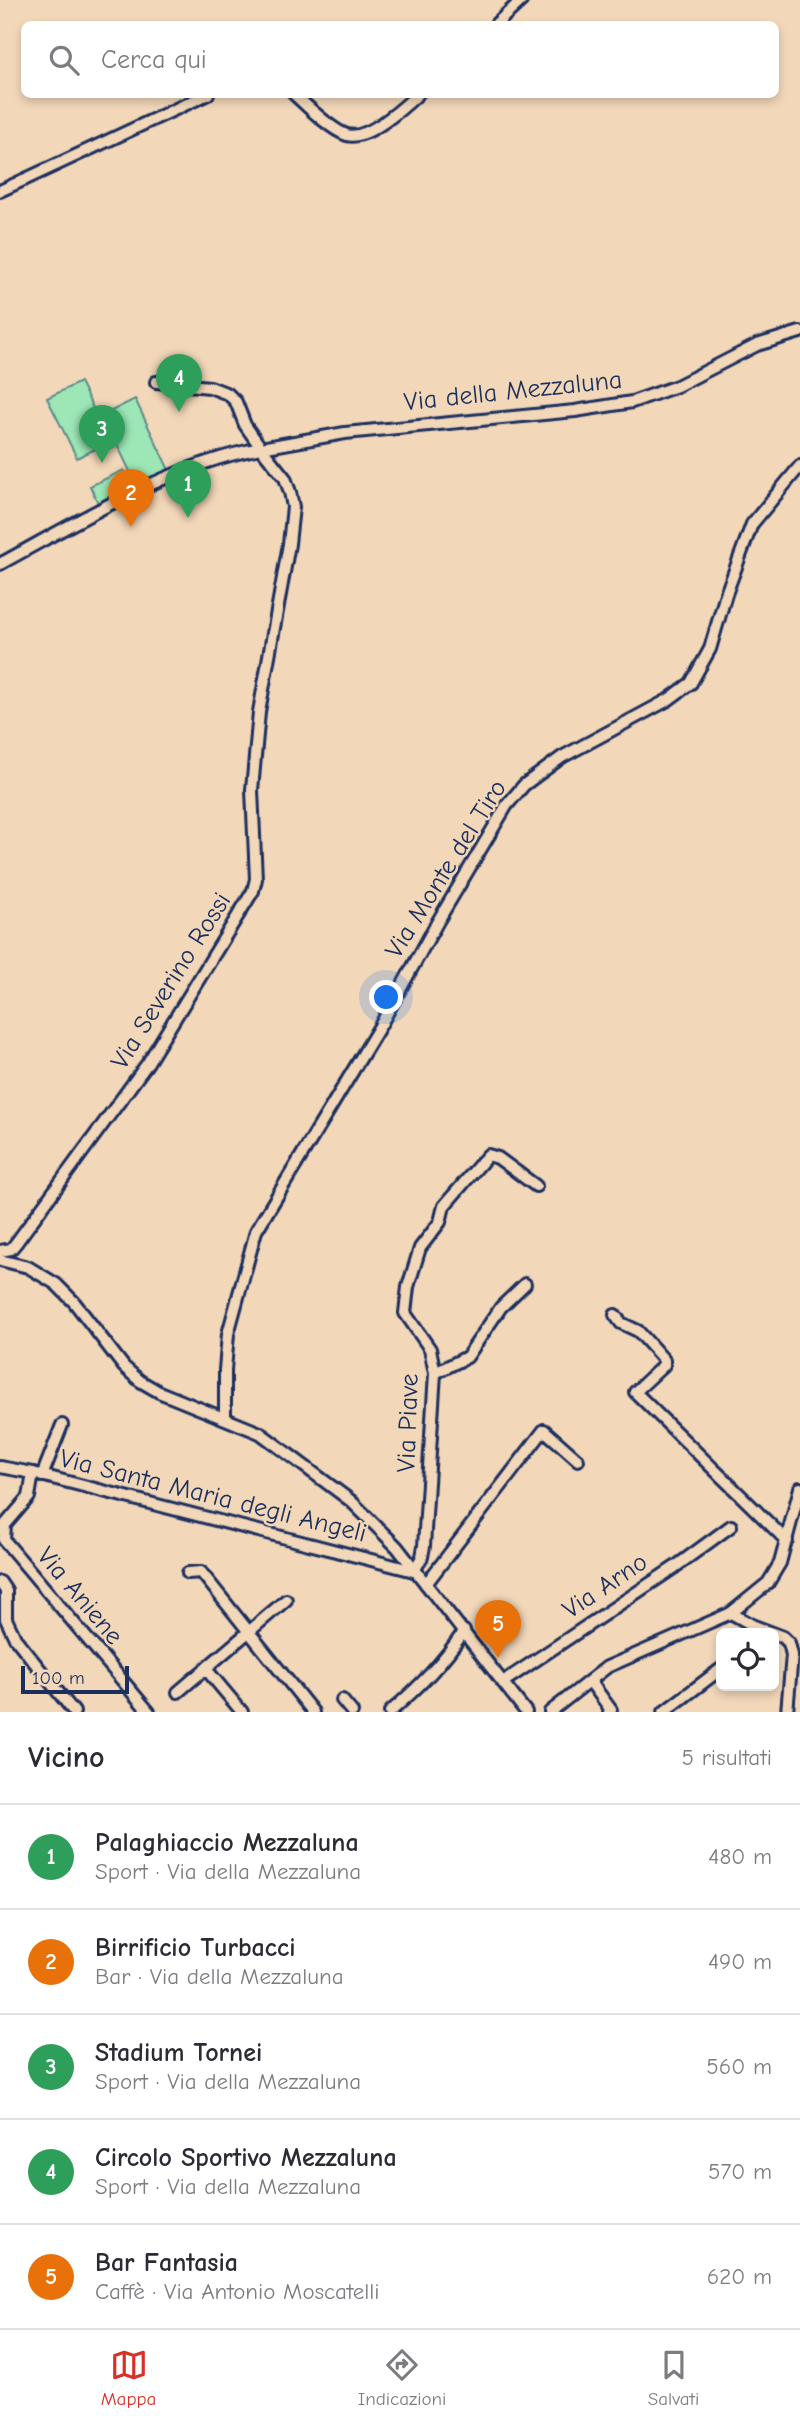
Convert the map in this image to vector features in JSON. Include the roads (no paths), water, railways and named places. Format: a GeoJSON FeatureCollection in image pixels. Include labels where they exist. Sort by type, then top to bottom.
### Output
{"type":"FeatureCollection","features":[{"type":"Feature","properties":{"kind":"street"},"geometry":{"type":"LineString","coordinates":[[499,21],[522,0]]}},
{"type":"Feature","properties":{"kind":"street"},"geometry":{"type":"LineString","coordinates":[[0,191],[199,98]]}},
{"type":"Feature","properties":{"kind":"street"},"geometry":{"type":"LineString","coordinates":[[299,98],[340,131],[355,136],[371,130],[413,98]]}},
{"type":"Feature","properties":{"kind":"street","name":"Via della Mezzaluna"},"geometry":{"type":"LineString","coordinates":[[0,564],[130,494],[223,458],[261,448],[345,433],[575,411],[632,402],[677,386],[757,345],[800,332]]}},
{"type":"Feature","properties":{"kind":"street"},"geometry":{"type":"LineString","coordinates":[[156,382],[210,387],[229,394],[261,448]]}},
{"type":"Feature","properties":{"kind":"street","name":"Via Severino Rossi"},"geometry":{"type":"LineString","coordinates":[[0,1251],[11,1249],[16,1243],[147,1064],[240,916],[254,889],[256,879],[252,784],[259,712],[289,544],[293,506],[285,478],[261,448]]}},
{"type":"Feature","properties":{"kind":"street","name":"Via Monte del Tiro"},"geometry":{"type":"LineString","coordinates":[[225,1417],[228,1334],[256,1231],[380,1026],[431,933],[507,805],[524,785],[555,761],[668,701],[691,683],[710,649],[726,594],[752,524],[800,466]]}},
{"type":"Feature","properties":{"kind":"street","name":"Via Piave"},"geometry":{"type":"LineString","coordinates":[[414,1571],[425,1542],[435,1373],[430,1349],[405,1313],[408,1287],[420,1248],[440,1222],[444,1206],[488,1155],[498,1158],[536,1186]]}},
{"type":"Feature","properties":{"kind":"street"},"geometry":{"type":"LineString","coordinates":[[0,1260],[28,1267],[56,1284],[74,1302],[124,1367],[140,1381],[164,1394],[264,1435],[334,1487],[376,1525],[464,1631],[526,1712]]}},
{"type":"Feature","properties":{"kind":"street"},"geometry":{"type":"LineString","coordinates":[[435,1373],[467,1357],[501,1307],[525,1284]]}},
{"type":"Feature","properties":{"kind":"street"},"geometry":{"type":"LineString","coordinates":[[615,1315],[621,1322],[638,1331],[664,1360],[664,1365],[635,1392],[787,1541]]}},
{"type":"Feature","properties":{"kind":"street","name":"Via Aniene"},"geometry":{"type":"LineString","coordinates":[[62,1425],[29,1497],[5,1525],[2,1544],[149,1712]]}},
{"type":"Feature","properties":{"kind":"street"},"geometry":{"type":"LineString","coordinates":[[426,1584],[544,1430],[578,1460]]}},
{"type":"Feature","properties":{"kind":"street","name":"Via Santa Maria degli Angeli"},"geometry":{"type":"LineString","coordinates":[[0,1467],[414,1571]]}},
{"type":"Feature","properties":{"kind":"street"},"geometry":{"type":"LineString","coordinates":[[550,1712],[607,1667],[731,1613],[762,1589],[773,1577],[780,1563],[800,1488]]}},
{"type":"Feature","properties":{"kind":"street","name":"Via Arno"},"geometry":{"type":"LineString","coordinates":[[503,1682],[675,1567],[731,1526]]}},
{"type":"Feature","properties":{"kind":"street"},"geometry":{"type":"LineString","coordinates":[[188,1573],[201,1572],[313,1712]]}},
{"type":"Feature","properties":{"kind":"street","name":"Via Aniene"},"geometry":{"type":"LineString","coordinates":[[0,1582],[6,1591],[6,1619],[15,1638],[74,1712]]}},
{"type":"Feature","properties":{"kind":"street"},"geometry":{"type":"LineString","coordinates":[[178,1692],[286,1600]]}},
{"type":"Feature","properties":{"kind":"street"},"geometry":{"type":"LineString","coordinates":[[731,1613],[754,1626],[783,1637],[789,1643],[792,1655],[787,1712]]}},
{"type":"Feature","properties":{"kind":"street"},"geometry":{"type":"LineString","coordinates":[[390,1712],[444,1661],[464,1631]]}},
{"type":"Feature","properties":{"kind":"street"},"geometry":{"type":"LineString","coordinates":[[206,1669],[242,1712]]}},
{"type":"Feature","properties":{"kind":"street"},"geometry":{"type":"LineString","coordinates":[[664,1712],[716,1673]]}},
{"type":"Feature","properties":{"kind":"street"},"geometry":{"type":"LineString","coordinates":[[590,1681],[611,1710],[609,1712]]}},
{"type":"Feature","properties":{"kind":"street"},"geometry":{"type":"LineString","coordinates":[[342,1700],[352,1712]]}},
{"type":"Feature","properties":{"kind":"place","name":"Circolo Sportivo Mezzaluna"},"geometry":{"type":"Point","coordinates":[179,412]}},
{"type":"Feature","properties":{"kind":"place","name":"Stadium Tornei"},"geometry":{"type":"Point","coordinates":[102,463]}},
{"type":"Feature","properties":{"kind":"place","name":"Palaghiaccio Mezzaluna"},"geometry":{"type":"Point","coordinates":[188,518]}},
{"type":"Feature","properties":{"kind":"place","name":"Birrificio Turbacci"},"geometry":{"type":"Point","coordinates":[131,527]}},
{"type":"Feature","properties":{"kind":"place","name":"Bar Fantasia"},"geometry":{"type":"Point","coordinates":[498,1658]}}]}
